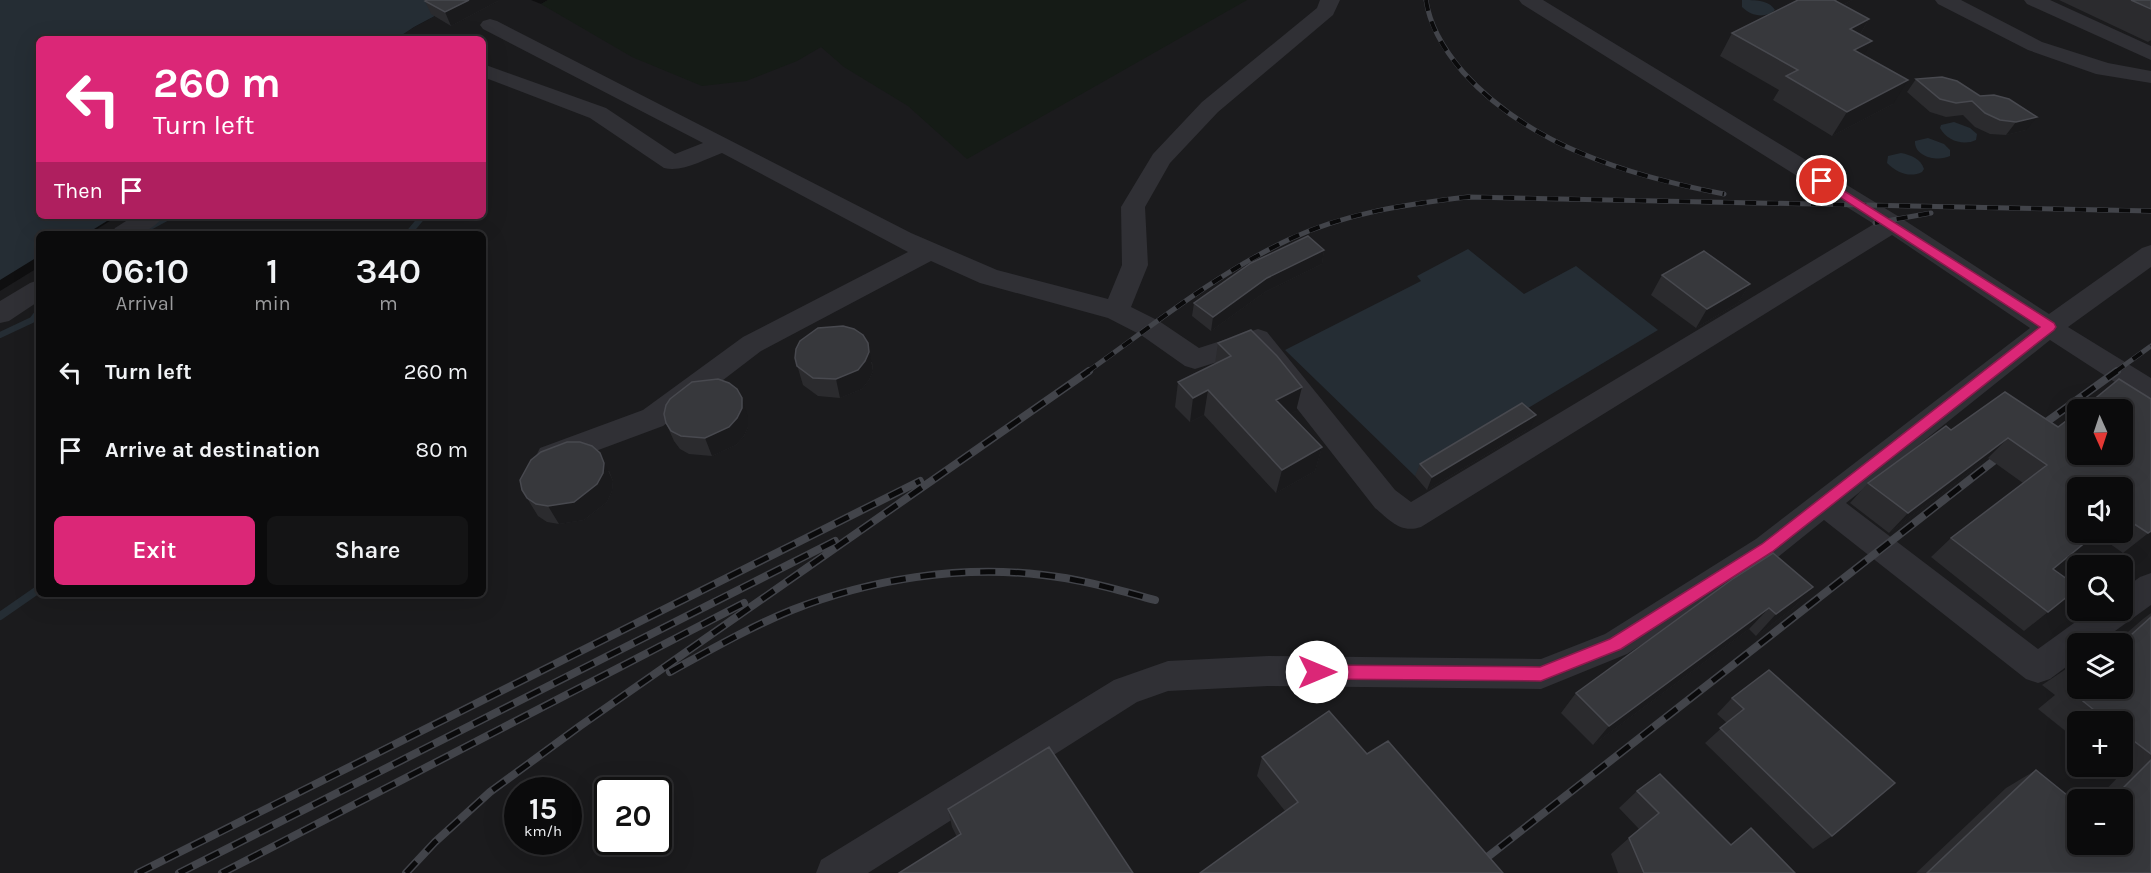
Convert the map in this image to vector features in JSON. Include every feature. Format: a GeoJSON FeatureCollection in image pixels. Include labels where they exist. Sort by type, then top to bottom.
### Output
{"type":"FeatureCollection","features":[{"type":"Feature","properties":{"kind":"lane"},"geometry":{"type":"LineString","coordinates":[[1116,311],[1135,265],[1132,207],[1161,159],[1210,107],[1326,11],[1330,0]]}},
{"type":"Feature","properties":{"kind":"lane"},"geometry":{"type":"LineString","coordinates":[[1529,0],[1892,224],[2151,392]]}},
{"type":"Feature","properties":{"kind":"lane"},"geometry":{"type":"LineString","coordinates":[[1945,0],[2035,46],[2104,69],[2151,77]]}},
{"type":"Feature","properties":{"kind":"lane"},"geometry":{"type":"LineString","coordinates":[[2034,0],[2151,54]]}},
{"type":"Feature","properties":{"kind":"lane"},"geometry":{"type":"LineString","coordinates":[[490,25],[902,239],[989,277],[1116,311],[1150,328],[1195,359],[1258,339],[1385,499],[1410,518],[1892,224]]}},
{"type":"Feature","properties":{"kind":"lane"},"geometry":{"type":"LineString","coordinates":[[486,52],[529,45]]}},
{"type":"Feature","properties":{"kind":"lane"},"geometry":{"type":"LineString","coordinates":[[486,71],[598,114],[647,144],[672,163],[723,144]]}},
{"type":"Feature","properties":{"kind":"lane"},"geometry":{"type":"LineString","coordinates":[[129,231],[147,219]]}},
{"type":"Feature","properties":{"kind":"lane"},"geometry":{"type":"LineString","coordinates":[[550,456],[653,418],[753,344],[930,251]]}},
{"type":"Feature","properties":{"kind":"lane"},"geometry":{"type":"LineString","coordinates":[[834,873],[1126,691],[1168,676],[1268,671],[1541,674],[1616,644],[1767,548],[2049,327],[2151,254]]}},
{"type":"Feature","properties":{"kind":"lane"},"geometry":{"type":"LineString","coordinates":[[0,314],[36,291]]}},
{"type":"Feature","properties":{"kind":"lane"},"geometry":{"type":"LineString","coordinates":[[1824,503],[2038,668],[2103,621]]}},
{"type":"Feature","properties":{"kind":"lane"},"geometry":{"type":"LineString","coordinates":[[2133,601],[2150,589]]}},
{"type":"Feature","properties":{"kind":"shaded area"},"geometry":{"type":"Polygon","coordinates":[[[0,0],[465,0],[400,36],[36,36],[36,219],[110,219],[91,231],[36,231],[36,266],[0,288],[0,0]]]}},
{"type":"Feature","properties":{"kind":"shaded area"},"geometry":{"type":"Polygon","coordinates":[[[465,0],[531,0],[541,4],[548,0],[2151,0],[2151,873],[0,873],[0,290],[36,268],[36,597],[486,597],[486,231],[94,231],[113,219],[486,219],[486,36],[400,36],[465,0]]]}},
{"type":"Feature","properties":{"kind":"shaded area"},"geometry":{"type":"Polygon","coordinates":[[[548,0],[1247,0],[967,159],[908,106],[844,67],[821,47],[797,61],[746,81],[702,86],[632,57],[541,4],[548,0]]]}},
{"type":"Feature","properties":{"kind":"shaded area"},"geometry":{"type":"Polygon","coordinates":[[[1742,0],[1765,2],[1775,10],[1767,15],[1750,13],[1742,7],[1742,0]]]}},
{"type":"Feature","properties":{"kind":"shaded area"},"geometry":{"type":"Polygon","coordinates":[[[1954,122],[1970,128],[1977,134],[1976,140],[1961,142],[1947,136],[1940,128],[1941,125],[1954,122]]]}},
{"type":"Feature","properties":{"kind":"shaded area"},"geometry":{"type":"Polygon","coordinates":[[[1928,138],[1944,144],[1950,150],[1950,156],[1933,158],[1918,151],[1915,141],[1928,138]]]}},
{"type":"Feature","properties":{"kind":"shaded area"},"geometry":{"type":"Polygon","coordinates":[[[1901,153],[1918,160],[1924,169],[1922,172],[1913,175],[1904,174],[1887,163],[1888,156],[1901,153]]]}},
{"type":"Feature","properties":{"kind":"shaded area"},"geometry":{"type":"Polygon","coordinates":[[[1468,249],[1524,294],[1576,266],[1658,330],[1415,476],[1285,350],[1421,281],[1417,276],[1468,249]]]}},
{"type":"Feature","properties":{"kind":"pier"},"geometry":{"type":"Polygon","coordinates":[[[36,258],[36,269],[0,291],[0,280],[36,258]]]}},
{"type":"Feature","properties":{"kind":"building"},"geometry":{"type":"Polygon","coordinates":[[[469,0],[445,12],[425,1],[469,0]]]}},
{"type":"Feature","properties":{"kind":"building"},"geometry":{"type":"Polygon","coordinates":[[[1798,0],[1834,0],[1869,19],[1850,29],[1872,41],[1854,50],[1908,80],[1847,112],[1786,76],[1798,70],[1732,33],[1798,0]]]}},
{"type":"Feature","properties":{"kind":"building"},"geometry":{"type":"Polygon","coordinates":[[[2131,0],[2151,0],[2151,9],[2131,0]]]}},
{"type":"Feature","properties":{"kind":"building"},"geometry":{"type":"Polygon","coordinates":[[[1942,77],[1957,81],[1980,96],[1994,95],[2009,99],[2037,117],[2016,122],[2000,120],[1985,113],[1972,101],[1956,103],[1940,99],[1916,79],[1942,77]]]}},
{"type":"Feature","properties":{"kind":"building"},"geometry":{"type":"Polygon","coordinates":[[[1308,236],[1324,250],[1267,278],[1213,317],[1194,303],[1251,263],[1308,236]]]}},
{"type":"Feature","properties":{"kind":"building"},"geometry":{"type":"Polygon","coordinates":[[[1704,251],[1750,284],[1707,309],[1662,275],[1704,251]]]}},
{"type":"Feature","properties":{"kind":"building"},"geometry":{"type":"Polygon","coordinates":[[[843,326],[863,335],[868,343],[869,352],[858,370],[836,379],[813,378],[797,366],[796,349],[800,341],[818,328],[843,326]]]}},
{"type":"Feature","properties":{"kind":"building"},"geometry":{"type":"Polygon","coordinates":[[[1251,330],[1277,356],[1302,387],[1276,400],[1322,447],[1282,470],[1208,390],[1193,398],[1178,382],[1231,356],[1218,343],[1251,330]]]}},
{"type":"Feature","properties":{"kind":"building"},"geometry":{"type":"Polygon","coordinates":[[[718,379],[737,389],[742,398],[742,408],[729,427],[705,438],[681,436],[671,431],[664,414],[670,399],[692,382],[718,379]]]}},
{"type":"Feature","properties":{"kind":"building"},"geometry":{"type":"Polygon","coordinates":[[[2119,379],[2151,399],[2151,531],[2148,533],[2133,523],[2133,477],[2067,477],[2067,543],[2085,543],[2067,555],[2053,569],[2067,579],[2067,597],[2048,612],[1951,538],[2047,465],[2008,438],[1908,513],[1868,483],[1946,426],[1951,430],[2005,392],[2058,427],[2067,420],[2067,465],[2133,465],[2133,399],[2094,399],[2119,379]]]}},
{"type":"Feature","properties":{"kind":"building"},"geometry":{"type":"Polygon","coordinates":[[[1522,403],[1536,415],[1432,477],[1420,464],[1522,403]]]}},
{"type":"Feature","properties":{"kind":"building"},"geometry":{"type":"Polygon","coordinates":[[[567,442],[580,442],[592,446],[600,453],[604,463],[603,473],[597,484],[574,502],[548,506],[536,504],[527,498],[520,480],[531,460],[541,452],[567,442]]]}},
{"type":"Feature","properties":{"kind":"building"},"geometry":{"type":"Polygon","coordinates":[[[1773,553],[1813,587],[1776,614],[1769,608],[1609,726],[1576,693],[1734,578],[1773,553]]]}},
{"type":"Feature","properties":{"kind":"building"},"geometry":{"type":"Polygon","coordinates":[[[2151,617],[2151,754],[2133,740],[2133,711],[2095,711],[2080,699],[2133,699],[2133,633],[2151,617]]]}},
{"type":"Feature","properties":{"kind":"building"},"geometry":{"type":"Polygon","coordinates":[[[1769,670],[1895,783],[1832,836],[1720,728],[1744,709],[1732,698],[1769,670]]]}},
{"type":"Feature","properties":{"kind":"building"},"geometry":{"type":"Polygon","coordinates":[[[1329,711],[1367,754],[1388,741],[1503,873],[1200,873],[1298,802],[1262,757],[1329,711]]]}},
{"type":"Feature","properties":{"kind":"building"},"geometry":{"type":"Polygon","coordinates":[[[1049,747],[1133,873],[899,873],[961,834],[948,809],[1049,747]]]}},
{"type":"Feature","properties":{"kind":"building"},"geometry":{"type":"Polygon","coordinates":[[[2151,760],[2151,873],[1927,873],[2036,770],[2067,795],[2067,855],[2133,855],[2133,789],[2122,789],[2151,760]]]}},
{"type":"Feature","properties":{"kind":"building"},"geometry":{"type":"Polygon","coordinates":[[[1660,774],[1731,845],[1751,828],[1795,873],[1644,873],[1629,838],[1659,813],[1637,791],[1660,774]]]}},
{"type":"Feature","properties":{"kind":"waterway"},"geometry":{"type":"LineString","coordinates":[[142,231],[164,219]]}},
{"type":"Feature","properties":{"kind":"waterway"},"geometry":{"type":"LineString","coordinates":[[410,231],[420,219]]}},
{"type":"Feature","properties":{"kind":"waterway"},"geometry":{"type":"LineString","coordinates":[[0,335],[32,320],[36,315]]}},
{"type":"Feature","properties":{"kind":"waterway"},"geometry":{"type":"LineString","coordinates":[[0,616],[36,591]]}},
{"type":"Feature","properties":{"kind":"railway"},"geometry":{"type":"LineString","coordinates":[[1426,0],[1435,30],[1456,64],[1489,98],[1518,120],[1583,154],[1618,167],[1653,178],[1724,194]]}},
{"type":"Feature","properties":{"kind":"railway"},"geometry":{"type":"LineString","coordinates":[[1087,372],[1211,284],[1290,239],[1333,222],[1422,203],[1468,197],[2151,211]]}},
{"type":"Feature","properties":{"kind":"railway"},"geometry":{"type":"LineString","coordinates":[[1875,223],[1931,213]]}},
{"type":"Feature","properties":{"kind":"railway"},"geometry":{"type":"LineString","coordinates":[[2115,372],[2151,346]]}},
{"type":"Feature","properties":{"kind":"railway"},"geometry":{"type":"LineString","coordinates":[[406,873],[435,842],[490,792],[580,726],[1089,371]]}},
{"type":"Feature","properties":{"kind":"railway"},"geometry":{"type":"LineString","coordinates":[[2034,431],[2117,371]]}},
{"type":"Feature","properties":{"kind":"railway"},"geometry":{"type":"LineString","coordinates":[[1476,866],[2005,452]]}},
{"type":"Feature","properties":{"kind":"railway"},"geometry":{"type":"LineString","coordinates":[[138,873],[920,481]]}},
{"type":"Feature","properties":{"kind":"railway"},"geometry":{"type":"LineString","coordinates":[[179,873],[835,541]]}},
{"type":"Feature","properties":{"kind":"railway"},"geometry":{"type":"LineString","coordinates":[[670,672],[745,631],[792,610],[853,590],[916,577],[979,572],[1043,575],[1085,582],[1155,600]]}},
{"type":"Feature","properties":{"kind":"railway"},"geometry":{"type":"LineString","coordinates":[[222,873],[744,603]]}},
{"type":"Feature","properties":{"kind":"route"},"geometry":{"type":"LineString","coordinates":[[1317,672],[1541,674],[1616,644],[1767,548],[2049,327],[1822,181]]}}]}
